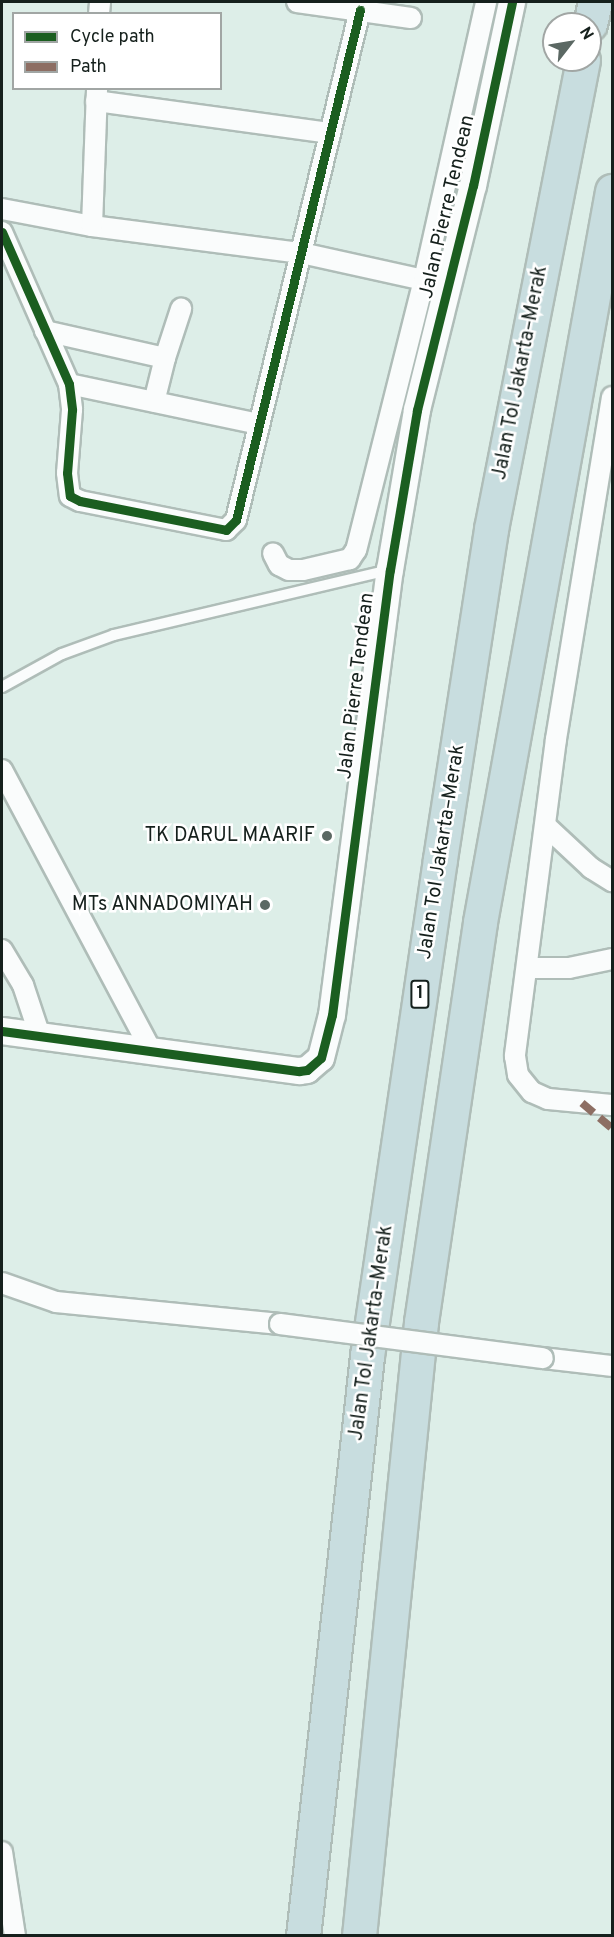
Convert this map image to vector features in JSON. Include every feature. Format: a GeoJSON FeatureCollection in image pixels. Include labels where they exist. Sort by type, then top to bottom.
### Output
{"type":"FeatureCollection","features":[{"type":"Feature","properties":{"kind":"highway","name":"Jalan Tol Jakarta–Merak"},"geometry":{"type":"LineString","coordinates":[[303,1935],[367,1356],[439,871],[491,529],[581,72]]}},
{"type":"Feature","properties":{"kind":"highway"},"geometry":{"type":"LineString","coordinates":[[359,1935],[423,1311],[480,922],[612,191]]}},
{"type":"Feature","properties":{"kind":"street"},"geometry":{"type":"LineString","coordinates":[[297,2],[411,18]]}},
{"type":"Feature","properties":{"kind":"street"},"geometry":{"type":"LineString","coordinates":[[273,553],[279,565],[289,570],[303,570],[350,559],[356,550],[424,280],[486,2]]}},
{"type":"Feature","properties":{"kind":"street","name":"Jalan Pierre Tendean"},"geometry":{"type":"LineString","coordinates":[[2,1031],[299,1071],[314,1065],[321,1058],[334,1004],[390,570],[417,410],[473,186],[512,2]]}},
{"type":"Feature","properties":{"kind":"street"},"geometry":{"type":"LineString","coordinates":[[2,232],[69,384],[72,410],[67,489],[70,496],[80,501],[226,530],[236,520],[360,10]]}},
{"type":"Feature","properties":{"kind":"street"},"geometry":{"type":"LineString","coordinates":[[92,226],[97,95],[330,133]]}},
{"type":"Feature","properties":{"kind":"street"},"geometry":{"type":"LineString","coordinates":[[2,209],[92,226],[301,253],[424,280]]}},
{"type":"Feature","properties":{"kind":"street"},"geometry":{"type":"LineString","coordinates":[[154,402],[181,309]]}},
{"type":"Feature","properties":{"kind":"street"},"geometry":{"type":"LineString","coordinates":[[45,331],[165,358]]}},
{"type":"Feature","properties":{"kind":"street"},"geometry":{"type":"LineString","coordinates":[[69,384],[259,424]]}},
{"type":"Feature","properties":{"kind":"street"},"geometry":{"type":"LineString","coordinates":[[612,397],[606,479],[592,520],[556,739],[515,1056],[518,1075],[532,1092],[548,1099],[612,1105]]}},
{"type":"Feature","properties":{"kind":"street"},"geometry":{"type":"LineString","coordinates":[[592,520],[612,508]]}},
{"type":"Feature","properties":{"kind":"street"},"geometry":{"type":"LineString","coordinates":[[2,770],[151,1050]]}},
{"type":"Feature","properties":{"kind":"street"},"geometry":{"type":"LineString","coordinates":[[546,826],[591,868],[612,881]]}},
{"type":"Feature","properties":{"kind":"street"},"geometry":{"type":"LineString","coordinates":[[2,950],[23,985],[40,1036]]}},
{"type":"Feature","properties":{"kind":"street"},"geometry":{"type":"LineString","coordinates":[[528,968],[569,968],[612,959]]}},
{"type":"Feature","properties":{"kind":"street"},"geometry":{"type":"LineString","coordinates":[[2,1283],[56,1302],[280,1324],[612,1366]]}},
{"type":"Feature","properties":{"kind":"street"},"geometry":{"type":"LineString","coordinates":[[2,1852],[15,1935]]}},
{"type":"Feature","properties":{"kind":"lane"},"geometry":{"type":"LineString","coordinates":[[2,687],[62,654],[114,635],[390,570]]}},
{"type":"Feature","properties":{"kind":"marked path"},"geometry":{"type":"LineString","coordinates":[[582,1103],[612,1128]]}},
{"type":"Feature","properties":{"kind":"cycle path"},"geometry":{"type":"LineString","coordinates":[[2,1031],[299,1071],[307,1070],[321,1058],[332,1015],[390,570],[417,410],[473,186],[512,2]]}},
{"type":"Feature","properties":{"kind":"cycle path"},"geometry":{"type":"LineString","coordinates":[[2,232],[69,384],[72,410],[67,473],[70,496],[80,501],[226,530],[236,520],[360,10]]}},
{"type":"Feature","properties":{"kind":"place","name":"TK DARUL MAARIF"},"geometry":{"type":"Point","coordinates":[327,836]}},
{"type":"Feature","properties":{"kind":"place","name":"MTs ANNADOMIYAH"},"geometry":{"type":"Point","coordinates":[265,905]}}]}
